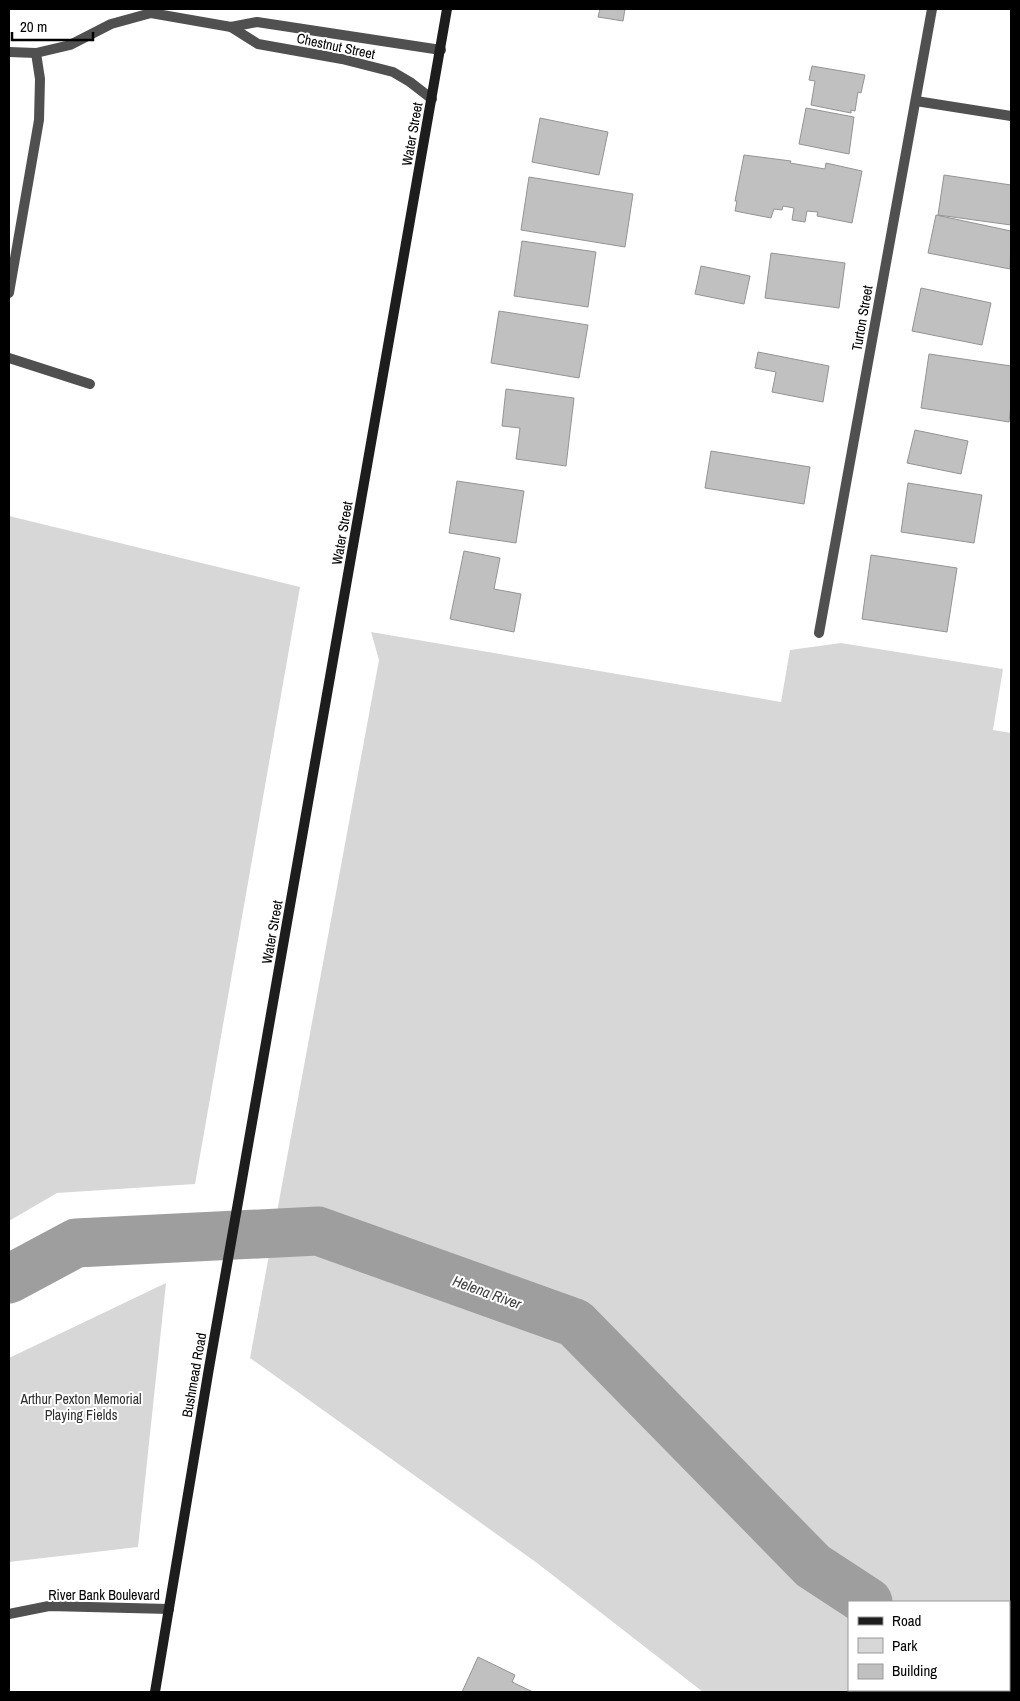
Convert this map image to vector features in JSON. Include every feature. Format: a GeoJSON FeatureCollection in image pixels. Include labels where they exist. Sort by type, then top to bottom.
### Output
{"type":"FeatureCollection","features":[{"type":"Feature","properties":{"kind":"main road","name":"Water Street"},"geometry":{"type":"LineString","coordinates":[[264,1062],[447,9]]}},
{"type":"Feature","properties":{"kind":"main road","name":"Bushmead Road"},"geometry":{"type":"LineString","coordinates":[[155,1692],[209,1368],[264,1062]]}},
{"type":"Feature","properties":{"kind":"street","name":"Turton Street"},"geometry":{"type":"LineString","coordinates":[[819,633],[932,9]]}},
{"type":"Feature","properties":{"kind":"street","name":"Chestnut Street"},"geometry":{"type":"LineString","coordinates":[[9,52],[36,53],[70,44],[111,24],[151,13],[231,27],[257,22],[441,50]]}},
{"type":"Feature","properties":{"kind":"street","name":"Chestnut Street"},"geometry":{"type":"LineString","coordinates":[[231,27],[258,44],[342,60],[392,72],[410,82],[432,99]]}},
{"type":"Feature","properties":{"kind":"street"},"geometry":{"type":"LineString","coordinates":[[9,293],[39,120],[40,79],[36,53]]}},
{"type":"Feature","properties":{"kind":"street"},"geometry":{"type":"LineString","coordinates":[[916,101],[1011,116]]}},
{"type":"Feature","properties":{"kind":"street"},"geometry":{"type":"LineString","coordinates":[[9,358],[90,384]]}},
{"type":"Feature","properties":{"kind":"street","name":"River Bank Boulevard"},"geometry":{"type":"LineString","coordinates":[[9,1614],[49,1606],[169,1609]]}},
{"type":"Feature","properties":{"kind":"green space"},"geometry":{"type":"Polygon","coordinates":[[[9,516],[300,587],[195,1184],[57,1193],[9,1221],[9,516]]]}},
{"type":"Feature","properties":{"kind":"green space"},"geometry":{"type":"Polygon","coordinates":[[[371,632],[781,702],[790,650],[841,643],[1003,669],[993,730],[1011,733],[1011,1692],[703,1692],[537,1563],[250,1358],[379,660],[371,632]]]}},
{"type":"Feature","properties":{"kind":"green space","name":"Arthur Pexton Memorial Playing Fields"},"geometry":{"type":"Polygon","coordinates":[[[166,1283],[138,1547],[9,1562],[9,1358],[166,1283]]]}},
{"type":"Feature","properties":{"kind":"building"},"geometry":{"type":"Polygon","coordinates":[[[600,9],[625,9],[623,21],[598,17],[600,9]]]}},
{"type":"Feature","properties":{"kind":"building"},"geometry":{"type":"Polygon","coordinates":[[[812,66],[865,75],[861,93],[858,92],[855,111],[851,110],[851,113],[811,105],[815,81],[809,80],[812,66]]]}},
{"type":"Feature","properties":{"kind":"building"},"geometry":{"type":"Polygon","coordinates":[[[806,108],[854,117],[849,154],[799,144],[806,108]]]}},
{"type":"Feature","properties":{"kind":"building"},"geometry":{"type":"Polygon","coordinates":[[[540,118],[608,132],[599,175],[532,162],[540,118]]]}},
{"type":"Feature","properties":{"kind":"building"},"geometry":{"type":"Polygon","coordinates":[[[744,155],[791,161],[790,163],[825,169],[826,163],[862,171],[852,223],[817,216],[818,212],[807,211],[805,222],[792,220],[794,208],[783,206],[782,210],[774,209],[771,218],[735,211],[737,201],[735,201],[744,155]]]}},
{"type":"Feature","properties":{"kind":"building"},"geometry":{"type":"Polygon","coordinates":[[[944,175],[1011,185],[1011,225],[938,215],[944,175]]]}},
{"type":"Feature","properties":{"kind":"building"},"geometry":{"type":"Polygon","coordinates":[[[529,177],[633,194],[625,247],[521,230],[529,177]]]}},
{"type":"Feature","properties":{"kind":"building"},"geometry":{"type":"Polygon","coordinates":[[[936,215],[1011,231],[1010,269],[928,253],[936,215]]]}},
{"type":"Feature","properties":{"kind":"building"},"geometry":{"type":"Polygon","coordinates":[[[522,241],[596,252],[588,307],[514,296],[522,241]]]}},
{"type":"Feature","properties":{"kind":"building"},"geometry":{"type":"Polygon","coordinates":[[[771,253],[845,263],[839,308],[765,298],[771,253]]]}},
{"type":"Feature","properties":{"kind":"building"},"geometry":{"type":"Polygon","coordinates":[[[701,266],[750,276],[744,304],[695,294],[701,266]]]}},
{"type":"Feature","properties":{"kind":"building"},"geometry":{"type":"Polygon","coordinates":[[[921,288],[991,303],[982,345],[912,331],[921,288]]]}},
{"type":"Feature","properties":{"kind":"building"},"geometry":{"type":"Polygon","coordinates":[[[499,311],[588,325],[579,378],[491,363],[499,311]]]}},
{"type":"Feature","properties":{"kind":"building"},"geometry":{"type":"Polygon","coordinates":[[[758,352],[829,366],[823,402],[772,392],[776,372],[755,368],[758,352]]]}},
{"type":"Feature","properties":{"kind":"building"},"geometry":{"type":"Polygon","coordinates":[[[929,354],[1011,366],[1009,422],[921,408],[929,354]]]}},
{"type":"Feature","properties":{"kind":"building"},"geometry":{"type":"Polygon","coordinates":[[[506,389],[574,398],[566,466],[516,459],[520,428],[502,426],[506,389]]]}},
{"type":"Feature","properties":{"kind":"building"},"geometry":{"type":"Polygon","coordinates":[[[915,430],[968,441],[961,474],[907,463],[915,430]]]}},
{"type":"Feature","properties":{"kind":"building"},"geometry":{"type":"Polygon","coordinates":[[[711,451],[810,467],[804,504],[705,488],[711,451]]]}},
{"type":"Feature","properties":{"kind":"building"},"geometry":{"type":"Polygon","coordinates":[[[457,481],[524,491],[516,543],[449,533],[457,481]]]}},
{"type":"Feature","properties":{"kind":"building"},"geometry":{"type":"Polygon","coordinates":[[[908,483],[982,495],[974,543],[901,532],[908,483]]]}},
{"type":"Feature","properties":{"kind":"building"},"geometry":{"type":"Polygon","coordinates":[[[464,551],[500,558],[494,589],[521,594],[514,632],[450,619],[464,551]]]}},
{"type":"Feature","properties":{"kind":"building"},"geometry":{"type":"Polygon","coordinates":[[[871,555],[957,568],[947,632],[862,619],[871,555]]]}},
{"type":"Feature","properties":{"kind":"building"},"geometry":{"type":"Polygon","coordinates":[[[478,1657],[515,1675],[512,1682],[533,1692],[462,1692],[478,1657]]]}},
{"type":"Feature","properties":{"kind":"waterway","name":"Helena River"},"geometry":{"type":"LineString","coordinates":[[9,1279],[76,1243],[318,1231],[575,1323],[813,1566],[866,1601]]}}]}
